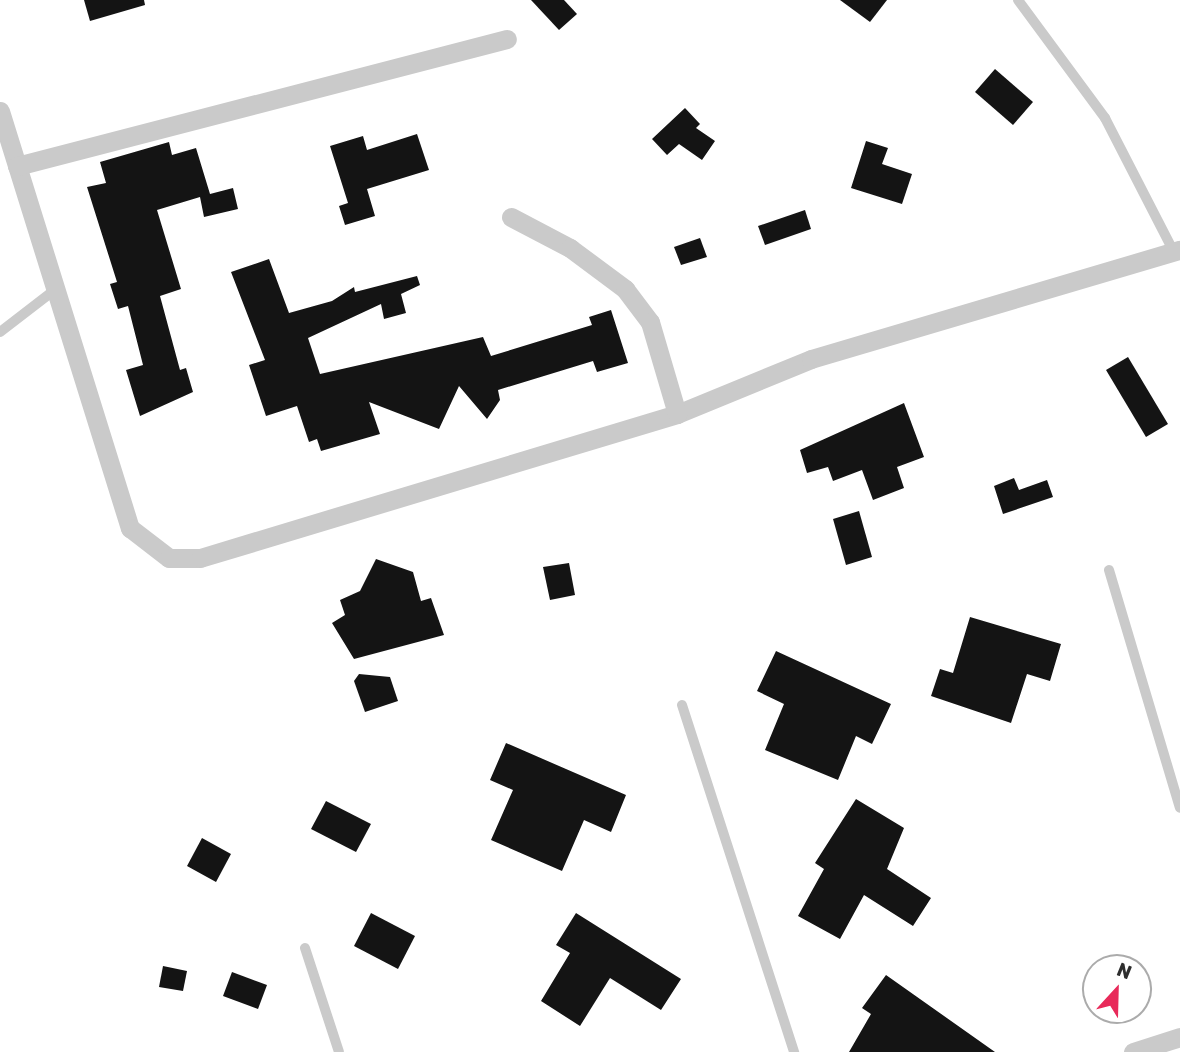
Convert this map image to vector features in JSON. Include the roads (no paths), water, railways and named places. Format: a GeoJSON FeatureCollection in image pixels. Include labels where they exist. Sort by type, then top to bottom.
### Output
{"type":"FeatureCollection","features":[{"type":"Feature","properties":{"kind":"street"},"geometry":{"type":"LineString","coordinates":[[18,166],[507,39]]}},
{"type":"Feature","properties":{"kind":"street"},"geometry":{"type":"LineString","coordinates":[[0,111],[18,166],[52,292],[130,528],[169,558],[200,558],[677,414],[811,359],[1177,251]]}},
{"type":"Feature","properties":{"kind":"street"},"geometry":{"type":"LineString","coordinates":[[511,218],[570,248],[625,289],[650,322],[677,414]]}},
{"type":"Feature","properties":{"kind":"street"},"geometry":{"type":"LineString","coordinates":[[1133,1052],[1180,1037]]}},
{"type":"Feature","properties":{"kind":"lane"},"geometry":{"type":"LineString","coordinates":[[1018,0],[1105,118],[1177,251]]}},
{"type":"Feature","properties":{"kind":"lane"},"geometry":{"type":"LineString","coordinates":[[0,332],[52,292]]}},
{"type":"Feature","properties":{"kind":"lane"},"geometry":{"type":"LineString","coordinates":[[1108,570],[1180,808]]}},
{"type":"Feature","properties":{"kind":"lane"},"geometry":{"type":"LineString","coordinates":[[682,705],[794,1052]]}},
{"type":"Feature","properties":{"kind":"lane"},"geometry":{"type":"LineString","coordinates":[[306,948],[339,1052]]}}]}
